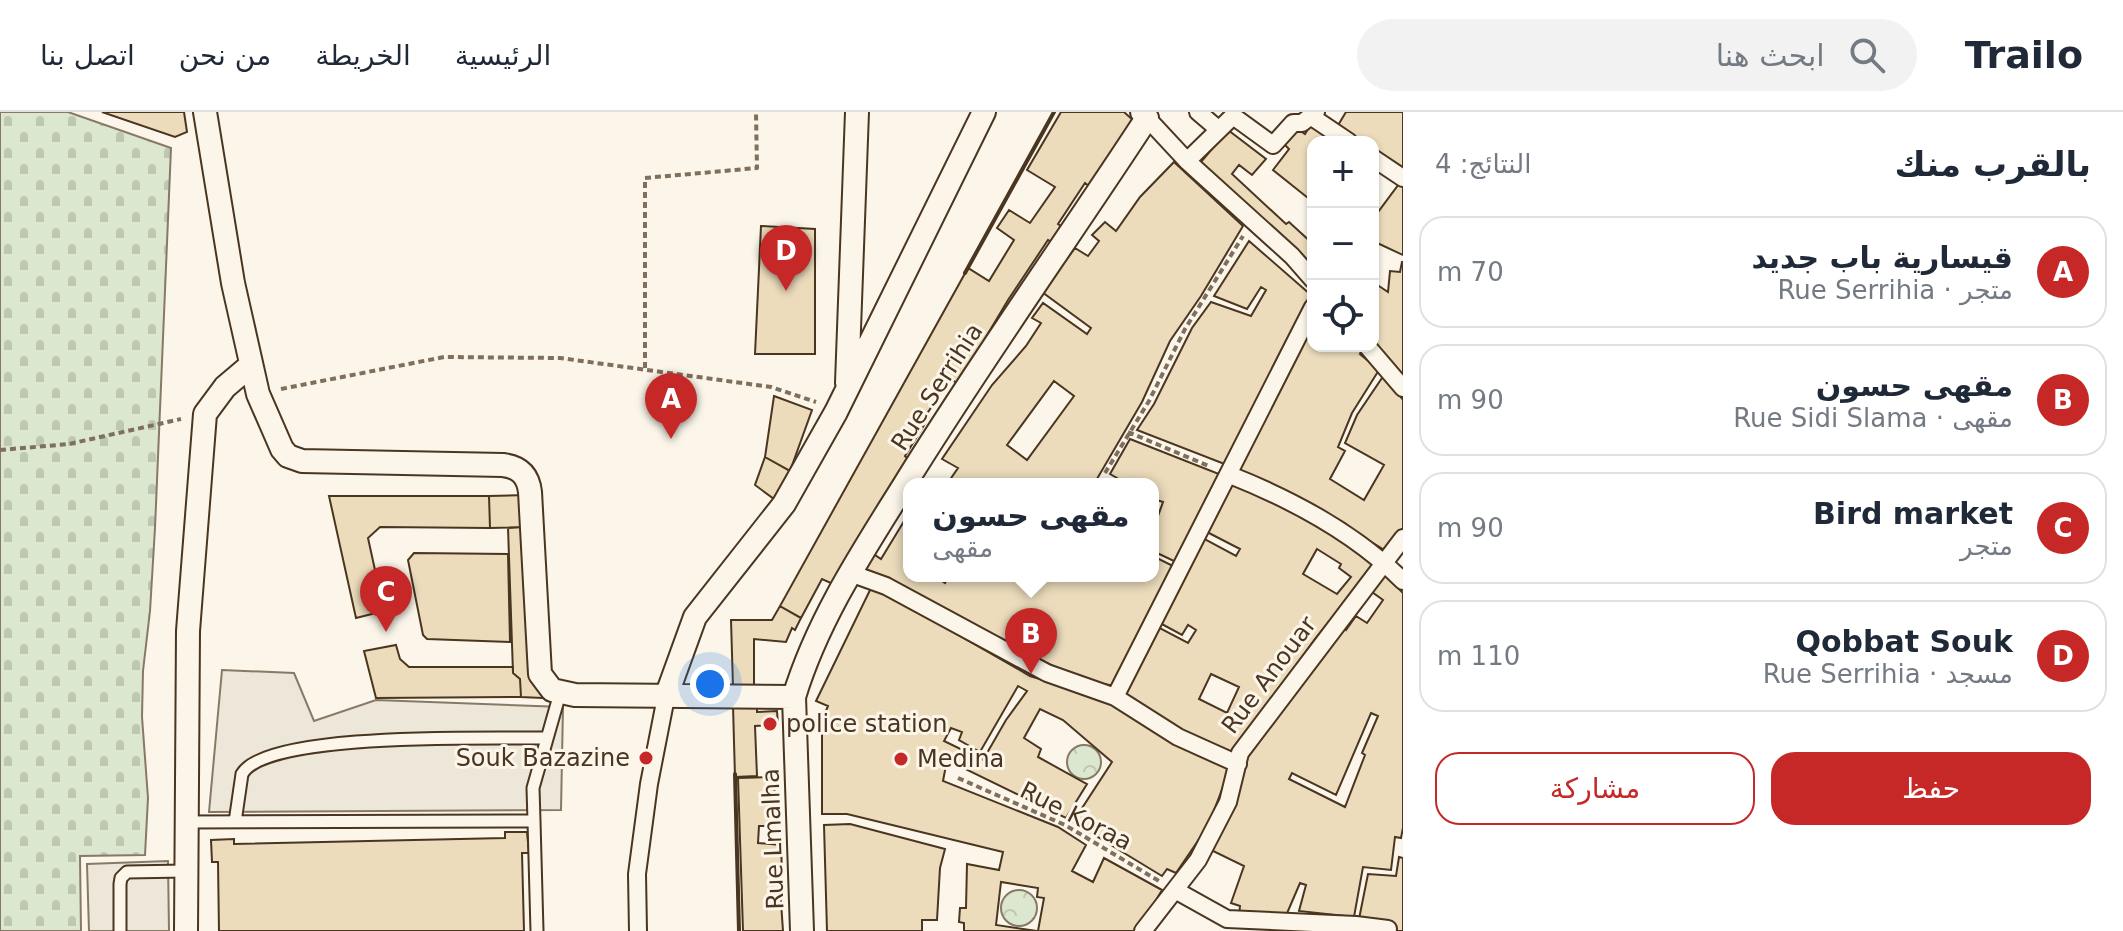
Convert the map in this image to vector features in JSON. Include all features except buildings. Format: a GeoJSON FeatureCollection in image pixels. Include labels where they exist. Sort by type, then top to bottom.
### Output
{"type":"FeatureCollection","features":[{"type":"Feature","properties":{"kind":"street"},"geometry":{"type":"LineString","coordinates":[[205,112],[233,283],[251,365],[258,394],[282,449],[297,460],[503,465],[519,470],[529,483],[530,492],[540,674],[552,690],[560,693],[666,697],[794,697]]}},
{"type":"Feature","properties":{"kind":"street"},"geometry":{"type":"LineString","coordinates":[[842,402],[857,112]]}},
{"type":"Feature","properties":{"kind":"street"},"geometry":{"type":"LineString","coordinates":[[638,931],[637,874],[649,784],[666,697],[695,617],[784,504],[842,402],[984,112]]}},
{"type":"Feature","properties":{"kind":"street"},"geometry":{"type":"LineString","coordinates":[[1198,112],[1218,129]]}},
{"type":"Feature","properties":{"kind":"street"},"geometry":{"type":"LineString","coordinates":[[1187,161],[1233,116],[1273,145],[1293,123],[1302,123],[1314,114],[1342,136]]}},
{"type":"Feature","properties":{"kind":"street"},"geometry":{"type":"LineString","coordinates":[[1144,115],[1187,161],[1307,273]]}},
{"type":"Feature","properties":{"kind":"street","name":"Rue Serrihia"},"geometry":{"type":"LineString","coordinates":[[909,478],[1144,115]]}},
{"type":"Feature","properties":{"kind":"street"},"geometry":{"type":"LineString","coordinates":[[1379,162],[1403,178]]}},
{"type":"Feature","properties":{"kind":"street"},"geometry":{"type":"LineString","coordinates":[[1115,697],[1307,319]]}},
{"type":"Feature","properties":{"kind":"street"},"geometry":{"type":"LineString","coordinates":[[1372,352],[1403,388]]}},
{"type":"Feature","properties":{"kind":"street"},"geometry":{"type":"LineString","coordinates":[[186,931],[188,631],[205,414],[219,394],[251,365]]}},
{"type":"Feature","properties":{"kind":"street"},"geometry":{"type":"LineString","coordinates":[[1230,475],[1316,515],[1385,563],[1403,581]]}},
{"type":"Feature","properties":{"kind":"street","name":"Rue Serrihia"},"geometry":{"type":"LineString","coordinates":[[794,697],[804,663],[850,573],[903,487]]}},
{"type":"Feature","properties":{"kind":"street","name":"Rue Anouar"},"geometry":{"type":"LineString","coordinates":[[1143,931],[1198,860],[1228,802],[1240,753],[1403,538]]}},
{"type":"Feature","properties":{"kind":"street"},"geometry":{"type":"LineString","coordinates":[[850,573],[886,586],[1047,673],[1115,697],[1178,737],[1238,764]]}},
{"type":"Feature","properties":{"kind":"street","name":"Rue Lmalha"},"geometry":{"type":"LineString","coordinates":[[794,697],[802,931]]}},
{"type":"Feature","properties":{"kind":"street"},"geometry":{"type":"LineString","coordinates":[[1175,890],[1227,919],[1388,929]]}},
{"type":"Feature","properties":{"kind":"lane"},"geometry":{"type":"LineString","coordinates":[[537,931],[533,788],[560,693]]}},
{"type":"Feature","properties":{"kind":"lane"},"geometry":{"type":"LineString","coordinates":[[235,822],[242,774],[246,768],[304,748],[362,740],[547,738]]}},
{"type":"Feature","properties":{"kind":"lane"},"geometry":{"type":"LineString","coordinates":[[185,822],[534,821]]}},
{"type":"Feature","properties":{"kind":"lane"},"geometry":{"type":"LineString","coordinates":[[120,931],[120,884],[127,872],[185,871]]}},
{"type":"Feature","properties":{"kind":"path"},"geometry":{"type":"LineString","coordinates":[[645,368],[645,178],[757,168],[756,112]]}},
{"type":"Feature","properties":{"kind":"path"},"geometry":{"type":"LineString","coordinates":[[1105,473],[1149,401],[1185,329],[1242,238],[1255,223]]}},
{"type":"Feature","properties":{"kind":"path"},"geometry":{"type":"LineString","coordinates":[[258,394],[444,357],[560,358],[771,387],[806,397],[842,402]]}},
{"type":"Feature","properties":{"kind":"path"},"geometry":{"type":"LineString","coordinates":[[0,450],[69,444],[205,414]]}},
{"type":"Feature","properties":{"kind":"path"},"geometry":{"type":"LineString","coordinates":[[1128,432],[1230,475]]}},
{"type":"Feature","properties":{"kind":"path","name":"Rue Koraa"},"geometry":{"type":"LineString","coordinates":[[958,778],[1065,825],[1175,890]]}},
{"type":"Feature","properties":{"kind":"green space"},"geometry":{"type":"Polygon","coordinates":[[[0,112],[68,112],[171,148],[155,528],[143,671],[142,717],[148,798],[145,855],[80,856],[81,931],[0,931],[0,112]]]}},
{"type":"Feature","properties":{"kind":"green space"},"geometry":{"type":"Polygon","coordinates":[[[1084,745],[1096,750],[1101,762],[1096,774],[1084,779],[1072,774],[1067,762],[1072,750],[1084,745]]]}},
{"type":"Feature","properties":{"kind":"green space"},"geometry":{"type":"Polygon","coordinates":[[[1019,890],[1032,895],[1037,908],[1032,921],[1019,926],[1006,921],[1001,908],[1006,895],[1019,890]]]}},
{"type":"Feature","properties":{"kind":"shaded area"},"geometry":{"type":"Polygon","coordinates":[[[222,670],[294,673],[314,721],[376,700],[563,707],[561,810],[209,812],[222,670]]]}},
{"type":"Feature","properties":{"kind":"shaded area"},"geometry":{"type":"Polygon","coordinates":[[[168,861],[169,931],[89,931],[87,864],[168,861]]]}},
{"type":"Feature","properties":{"kind":"wall"},"geometry":{"type":"LineString","coordinates":[[965,273],[1054,112]]}},
{"type":"Feature","properties":{"kind":"wall"},"geometry":{"type":"LineString","coordinates":[[735,774],[739,931]]}},
{"type":"Feature","properties":{"kind":"place","name":"Qobbat Souk"},"geometry":{"type":"Point","coordinates":[786,291]}},
{"type":"Feature","properties":{"kind":"place","name":"قيسارية باب جديد"},"geometry":{"type":"Point","coordinates":[671,439]}},
{"type":"Feature","properties":{"kind":"place","name":"Bird market"},"geometry":{"type":"Point","coordinates":[386,632]}},
{"type":"Feature","properties":{"kind":"place","name":"مقهى حسون"},"geometry":{"type":"Point","coordinates":[1031,674]}},
{"type":"Feature","properties":{"kind":"place","name":"police station"},"geometry":{"type":"Point","coordinates":[770,724]}},
{"type":"Feature","properties":{"kind":"place","name":"Souk Bazazine"},"geometry":{"type":"Point","coordinates":[646,758]}},
{"type":"Feature","properties":{"kind":"place","name":"Medina"},"geometry":{"type":"Point","coordinates":[901,759]}}]}
